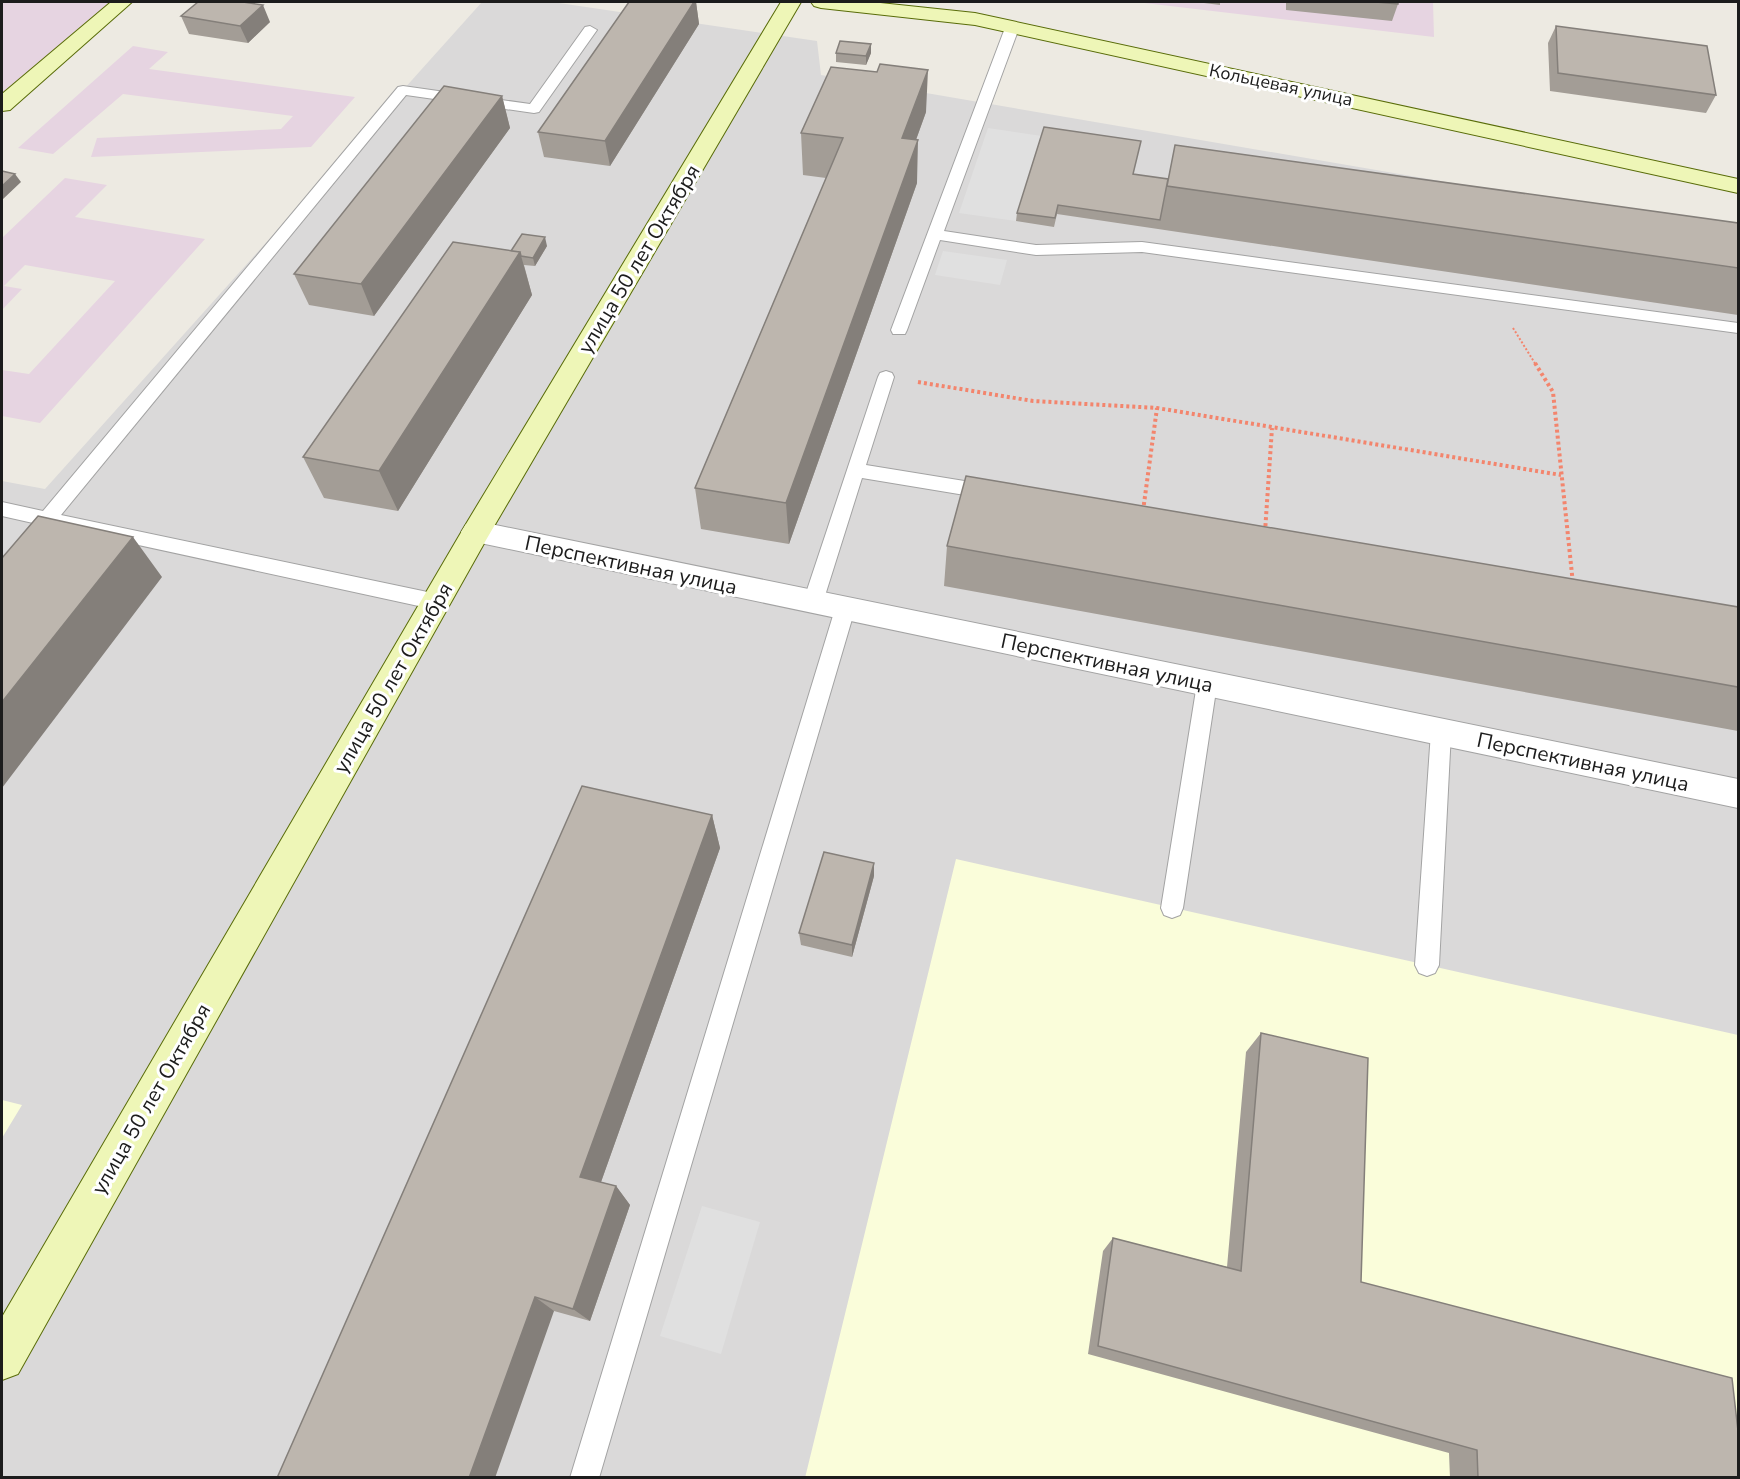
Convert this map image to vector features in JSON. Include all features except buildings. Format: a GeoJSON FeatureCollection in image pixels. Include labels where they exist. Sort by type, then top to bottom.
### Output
{"type":"FeatureCollection","features":[{"type":"Feature","properties":{"kind":"main road"},"geometry":{"type":"LineString","coordinates":[[2,105],[122,2]]}},
{"type":"Feature","properties":{"kind":"main road","name":"улица 50 лет Октября"},"geometry":{"type":"LineString","coordinates":[[2,1358],[476,532],[791,2]]}},
{"type":"Feature","properties":{"kind":"main road","name":"Кольцевая улица"},"geometry":{"type":"LineString","coordinates":[[821,2],[975,19],[1738,186]]}},
{"type":"Feature","properties":{"kind":"street","name":"Перспективная улица"},"geometry":{"type":"LineString","coordinates":[[476,532],[1738,794]]}},
{"type":"Feature","properties":{"kind":"lane"},"geometry":{"type":"LineString","coordinates":[[899,330],[1012,28]]}},
{"type":"Feature","properties":{"kind":"lane"},"geometry":{"type":"LineString","coordinates":[[2,573],[403,90],[534,109],[590,30]]}},
{"type":"Feature","properties":{"kind":"lane"},"geometry":{"type":"LineString","coordinates":[[934,234],[1036,250],[1142,247],[1738,328]]}},
{"type":"Feature","properties":{"kind":"lane"},"geometry":{"type":"LineString","coordinates":[[813,602],[886,377]]}},
{"type":"Feature","properties":{"kind":"lane"},"geometry":{"type":"LineString","coordinates":[[855,470],[1004,495]]}},
{"type":"Feature","properties":{"kind":"lane"},"geometry":{"type":"LineString","coordinates":[[2,509],[437,602]]}},
{"type":"Feature","properties":{"kind":"lane"},"geometry":{"type":"LineString","coordinates":[[584,1478],[845,609]]}},
{"type":"Feature","properties":{"kind":"lane"},"geometry":{"type":"LineString","coordinates":[[1172,908],[1207,684]]}},
{"type":"Feature","properties":{"kind":"lane"},"geometry":{"type":"LineString","coordinates":[[1427,965],[1441,732]]}},
{"type":"Feature","properties":{"kind":"path"},"geometry":{"type":"LineString","coordinates":[[1492,295],[1553,392],[1573,587]]}},
{"type":"Feature","properties":{"kind":"path"},"geometry":{"type":"LineString","coordinates":[[886,377],[1033,401],[1157,408],[1561,475]]}},
{"type":"Feature","properties":{"kind":"path"},"geometry":{"type":"LineString","coordinates":[[1142,517],[1157,408]]}},
{"type":"Feature","properties":{"kind":"path"},"geometry":{"type":"LineString","coordinates":[[1264,537],[1272,428]]}},
{"type":"Feature","properties":{"kind":"shaded area"},"geometry":{"type":"Polygon","coordinates":[[[2,2],[126,2],[2,107],[2,2]]]}},
{"type":"Feature","properties":{"kind":"shaded area"},"geometry":{"type":"Polygon","coordinates":[[[482,2],[552,2],[817,41],[821,75],[1738,232],[1738,1477],[2,1477],[2,481],[45,489],[482,2]]]}},
{"type":"Feature","properties":{"kind":"shaded area"},"geometry":{"type":"Polygon","coordinates":[[[1136,2],[1433,2],[1434,37],[1136,2]]]}},
{"type":"Feature","properties":{"kind":"shaded area"},"geometry":{"type":"Polygon","coordinates":[[[133,46],[168,52],[149,69],[355,97],[311,147],[91,157],[97,138],[281,129],[293,116],[123,94],[53,154],[18,148],[133,46]]]}},
{"type":"Feature","properties":{"kind":"shaded area"},"geometry":{"type":"Polygon","coordinates":[[[988,128],[1042,136],[1016,221],[959,213],[988,128]]]}},
{"type":"Feature","properties":{"kind":"shaded area"},"geometry":{"type":"Polygon","coordinates":[[[65,178],[107,185],[75,217],[205,239],[40,423],[2,416],[2,370],[29,374],[115,281],[25,265],[4,286],[22,289],[2,310],[2,238],[65,178]]]}},
{"type":"Feature","properties":{"kind":"shaded area"},"geometry":{"type":"Polygon","coordinates":[[[943,251],[1007,260],[1000,285],[935,275],[943,251]]]}},
{"type":"Feature","properties":{"kind":"shaded area"},"geometry":{"type":"Polygon","coordinates":[[[956,859],[1738,1035],[1738,1477],[805,1478],[956,859]]]}},
{"type":"Feature","properties":{"kind":"shaded area"},"geometry":{"type":"Polygon","coordinates":[[[2,1100],[22,1105],[2,1138],[2,1100]]]}},
{"type":"Feature","properties":{"kind":"shaded area"},"geometry":{"type":"Polygon","coordinates":[[[702,1206],[760,1222],[721,1354],[660,1336],[702,1206]]]}}]}
